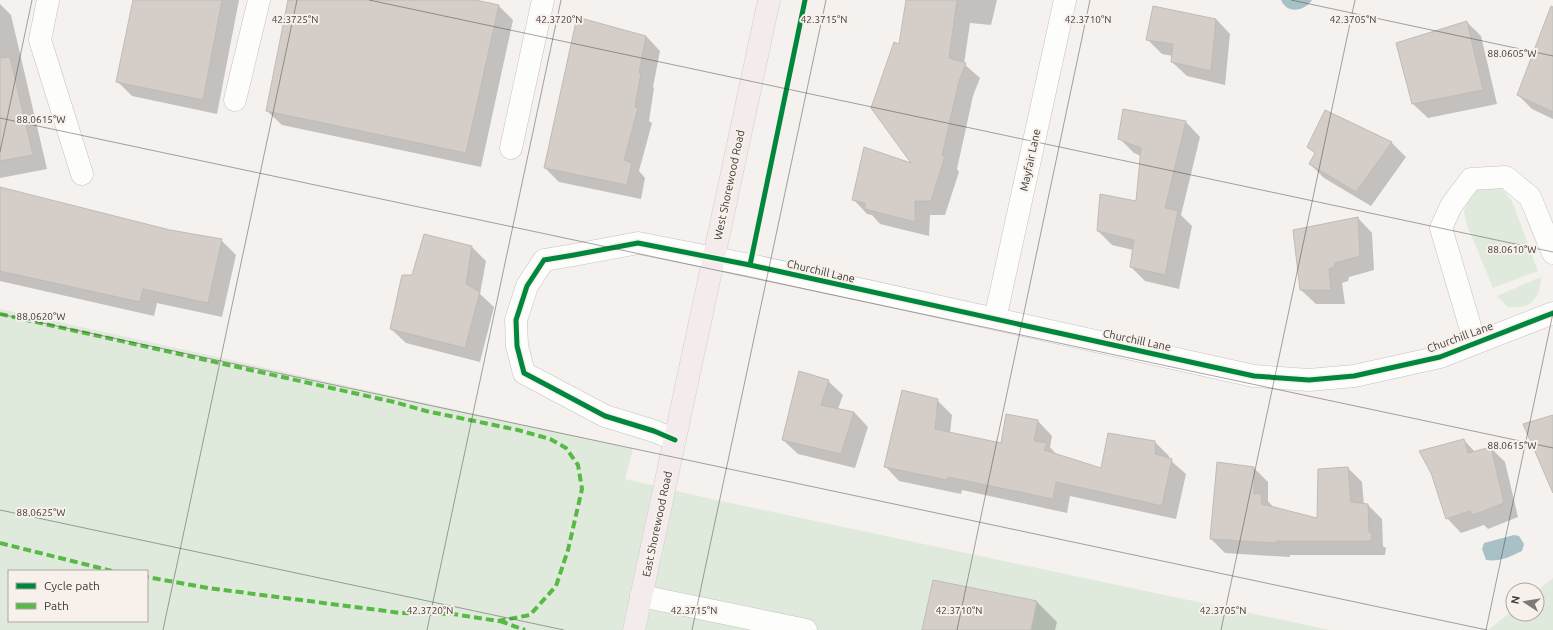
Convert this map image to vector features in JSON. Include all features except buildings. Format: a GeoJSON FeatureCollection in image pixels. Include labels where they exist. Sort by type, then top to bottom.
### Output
{"type":"FeatureCollection","features":[{"type":"Feature","properties":{"kind":"main road","name":"West Shorewood Road"},"geometry":{"type":"LineString","coordinates":[[679,418],[714,258],[766,1]]}},
{"type":"Feature","properties":{"kind":"main road","name":"East Shorewood Road"},"geometry":{"type":"LineString","coordinates":[[634,630],[679,418]]}},
{"type":"Feature","properties":{"kind":"street"},"geometry":{"type":"LineString","coordinates":[[48,0],[40,40],[82,174]]}},
{"type":"Feature","properties":{"kind":"street"},"geometry":{"type":"LineString","coordinates":[[235,100],[258,0]]}},
{"type":"Feature","properties":{"kind":"street"},"geometry":{"type":"LineString","coordinates":[[511,148],[543,0]]}},
{"type":"Feature","properties":{"kind":"street","name":"Mayfair Lane"},"geometry":{"type":"LineString","coordinates":[[995,319],[1065,0]]}},
{"type":"Feature","properties":{"kind":"street"},"geometry":{"type":"LineString","coordinates":[[1475,343],[1441,228],[1451,206],[1471,180],[1506,177],[1530,196],[1553,253]]}},
{"type":"Feature","properties":{"kind":"street","name":"Churchill Lane"},"geometry":{"type":"LineString","coordinates":[[675,440],[654,431],[605,416],[524,373],[517,346],[516,320],[528,286],[544,260],[638,243],[714,258],[1254,376],[1309,380],[1354,376],[1440,357],[1553,313]]}},
{"type":"Feature","properties":{"kind":"street"},"geometry":{"type":"LineString","coordinates":[[641,596],[806,630]]}},
{"type":"Feature","properties":{"kind":"green space"},"geometry":{"type":"Polygon","coordinates":[[[1493,187],[1503,190],[1512,201],[1538,271],[1493,288],[1467,225],[1464,212],[1468,198],[1478,188],[1493,187]]]}},
{"type":"Feature","properties":{"kind":"green space"},"geometry":{"type":"Polygon","coordinates":[[[1541,277],[1537,296],[1526,306],[1508,307],[1497,296],[1541,277]]]}},
{"type":"Feature","properties":{"kind":"green space"},"geometry":{"type":"Polygon","coordinates":[[[0,309],[633,449],[625,479],[707,498],[1330,630],[0,630],[0,309]]]}},
{"type":"Feature","properties":{"kind":"green space"},"geometry":{"type":"Polygon","coordinates":[[[1553,578],[1553,630],[1488,630],[1505,616],[1505,622],[1545,622],[1545,584],[1553,578]]]}},
{"type":"Feature","properties":{"kind":"water"},"geometry":{"type":"Polygon","coordinates":[[[1281,0],[1312,0],[1305,7],[1296,10],[1287,8],[1281,0]]]}},
{"type":"Feature","properties":{"kind":"water"},"geometry":{"type":"Polygon","coordinates":[[[1514,535],[1519,536],[1524,544],[1522,551],[1500,560],[1486,560],[1482,549],[1484,543],[1514,535]]]}},
{"type":"Feature","properties":{"kind":"marked path"},"geometry":{"type":"LineString","coordinates":[[0,314],[394,402],[426,411],[518,430],[550,439],[566,448],[578,465],[582,489],[568,550],[556,586],[530,615],[498,621],[453,614],[401,613],[208,588],[148,577]]}},
{"type":"Feature","properties":{"kind":"marked path"},"geometry":{"type":"LineString","coordinates":[[0,543],[108,570]]}},
{"type":"Feature","properties":{"kind":"marked path"},"geometry":{"type":"LineString","coordinates":[[500,621],[525,630]]}},
{"type":"Feature","properties":{"kind":"cycle path"},"geometry":{"type":"LineString","coordinates":[[750,265],[805,0]]}},
{"type":"Feature","properties":{"kind":"cycle path"},"geometry":{"type":"LineString","coordinates":[[675,440],[654,431],[605,416],[524,373],[517,346],[516,320],[527,286],[544,260],[638,243],[750,265],[1254,376],[1309,380],[1354,376],[1440,357],[1553,313]]}}]}
